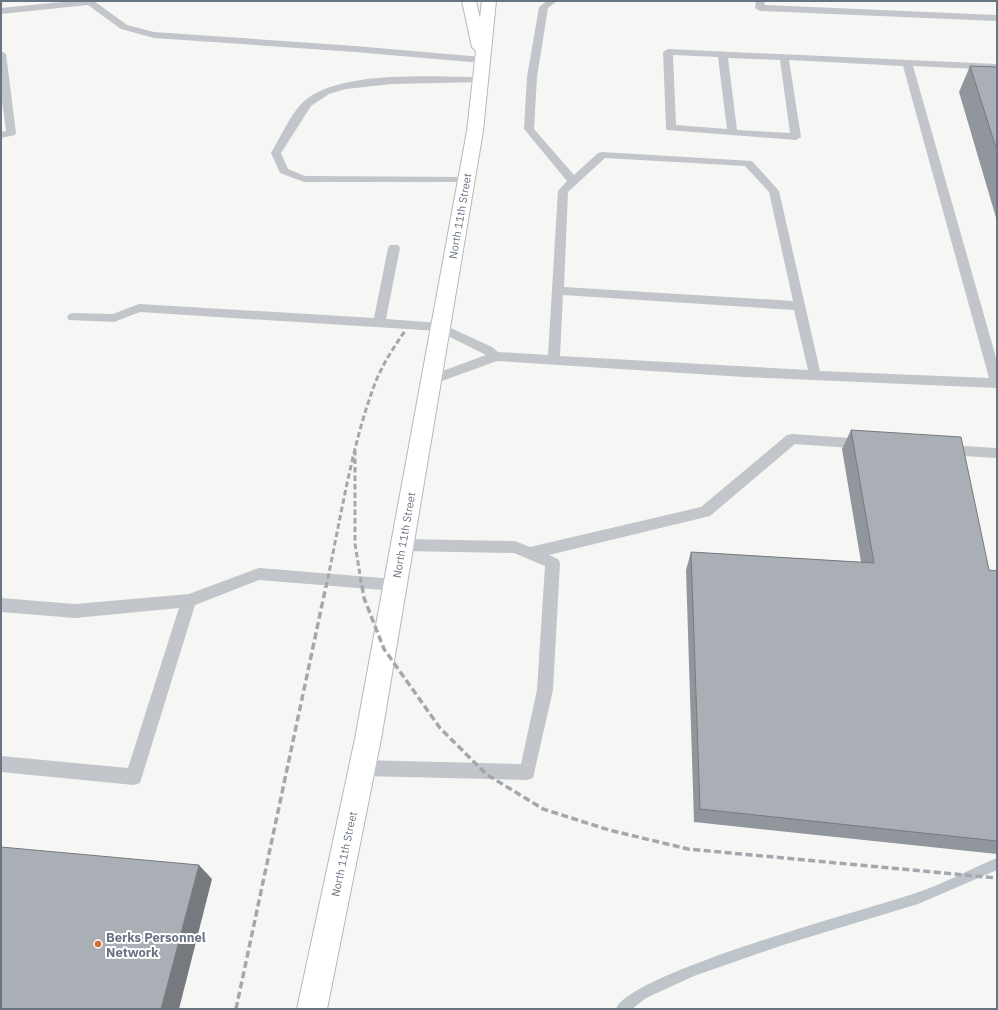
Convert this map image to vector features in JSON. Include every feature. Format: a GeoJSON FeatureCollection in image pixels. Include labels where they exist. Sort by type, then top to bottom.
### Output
{"type":"FeatureCollection","features":[{"type":"Feature","properties":{"kind":"main road","name":"North 11th Street"},"geometry":{"type":"LineString","coordinates":[[469,1],[482,60]]}},
{"type":"Feature","properties":{"kind":"main road","name":"North 11th Street"},"geometry":{"type":"LineString","coordinates":[[312,1009],[362,768],[395,585],[475,131],[490,1]]}},
{"type":"Feature","properties":{"kind":"lane"},"geometry":{"type":"LineString","coordinates":[[1,11],[89,1],[124,28],[154,36],[482,60]]}},
{"type":"Feature","properties":{"kind":"lane"},"geometry":{"type":"LineString","coordinates":[[554,1],[544,7],[532,77],[528,129],[573,181]]}},
{"type":"Feature","properties":{"kind":"lane"},"geometry":{"type":"LineString","coordinates":[[760,1],[760,8],[997,18]]}},
{"type":"Feature","properties":{"kind":"lane"},"geometry":{"type":"LineString","coordinates":[[832,1],[834,11]]}},
{"type":"Feature","properties":{"kind":"lane"},"geometry":{"type":"LineString","coordinates":[[873,1],[876,13]]}},
{"type":"Feature","properties":{"kind":"lane"},"geometry":{"type":"LineString","coordinates":[[784,57],[796,137],[671,128],[668,52],[997,66]]}},
{"type":"Feature","properties":{"kind":"lane"},"geometry":{"type":"LineString","coordinates":[[1,54],[11,133],[1,135]]}},
{"type":"Feature","properties":{"kind":"lane"},"geometry":{"type":"LineString","coordinates":[[723,54],[732,132]]}},
{"type":"Feature","properties":{"kind":"lane"},"geometry":{"type":"LineString","coordinates":[[431,380],[486,361],[495,356],[815,375],[997,383],[907,63]]}},
{"type":"Feature","properties":{"kind":"lane"},"geometry":{"type":"LineString","coordinates":[[466,180],[304,179],[284,171],[276,154],[309,101],[322,92],[366,82],[480,80]]}},
{"type":"Feature","properties":{"kind":"lane"},"geometry":{"type":"LineString","coordinates":[[554,360],[563,191],[602,154],[748,163],[774,191],[815,375]]}},
{"type":"Feature","properties":{"kind":"lane"},"geometry":{"type":"LineString","coordinates":[[379,323],[394,248]]}},
{"type":"Feature","properties":{"kind":"lane"},"geometry":{"type":"LineString","coordinates":[[558,291],[799,306]]}},
{"type":"Feature","properties":{"kind":"lane"},"geometry":{"type":"LineString","coordinates":[[73,317],[114,318],[139,308],[440,327],[488,350],[495,356]]}},
{"type":"Feature","properties":{"kind":"lane"},"geometry":{"type":"LineString","coordinates":[[530,553],[705,512],[792,438],[879,445]]}},
{"type":"Feature","properties":{"kind":"lane"},"geometry":{"type":"LineString","coordinates":[[934,449],[997,453]]}},
{"type":"Feature","properties":{"kind":"lane"},"geometry":{"type":"LineString","coordinates":[[362,768],[527,772],[545,690],[553,563],[516,547],[402,545]]}},
{"type":"Feature","properties":{"kind":"lane"},"geometry":{"type":"LineString","coordinates":[[1,605],[75,611],[189,601],[259,574],[395,585]]}},
{"type":"Feature","properties":{"kind":"lane"},"geometry":{"type":"LineString","coordinates":[[1,764],[134,777],[189,601]]}},
{"type":"Feature","properties":{"kind":"building"},"geometry":{"type":"Polygon","coordinates":[[[970,66],[997,67],[997,151],[970,66]]]}},
{"type":"Feature","properties":{"kind":"building"},"geometry":{"type":"Polygon","coordinates":[[[851,430],[961,437],[989,570],[997,571],[997,841],[700,809],[691,552],[874,563],[851,430]]]}},
{"type":"Feature","properties":{"kind":"building","name":"Berks Personnel Network"},"geometry":{"type":"Polygon","coordinates":[[[1,847],[199,865],[161,1009],[1,1009],[1,847]]]}},
{"type":"Feature","properties":{"kind":"waterway"},"geometry":{"type":"LineString","coordinates":[[622,1009],[642,994],[692,971],[783,939],[918,898],[997,864]]}},
{"type":"Feature","properties":{"kind":"railway"},"geometry":{"type":"LineString","coordinates":[[326,587],[352,460],[366,410],[380,372],[405,331]]}},
{"type":"Feature","properties":{"kind":"railway"},"geometry":{"type":"LineString","coordinates":[[355,450],[355,544],[362,587]]}},
{"type":"Feature","properties":{"kind":"railway"},"geometry":{"type":"LineString","coordinates":[[236,1009],[326,586]]}},
{"type":"Feature","properties":{"kind":"railway"},"geometry":{"type":"LineString","coordinates":[[362,586],[364,598],[384,649],[440,728],[486,774],[543,809],[609,830],[688,849],[997,878]]}},
{"type":"Feature","properties":{"kind":"place","name":"Berks Personnel Network"},"geometry":{"type":"Point","coordinates":[98,944]}}]}
